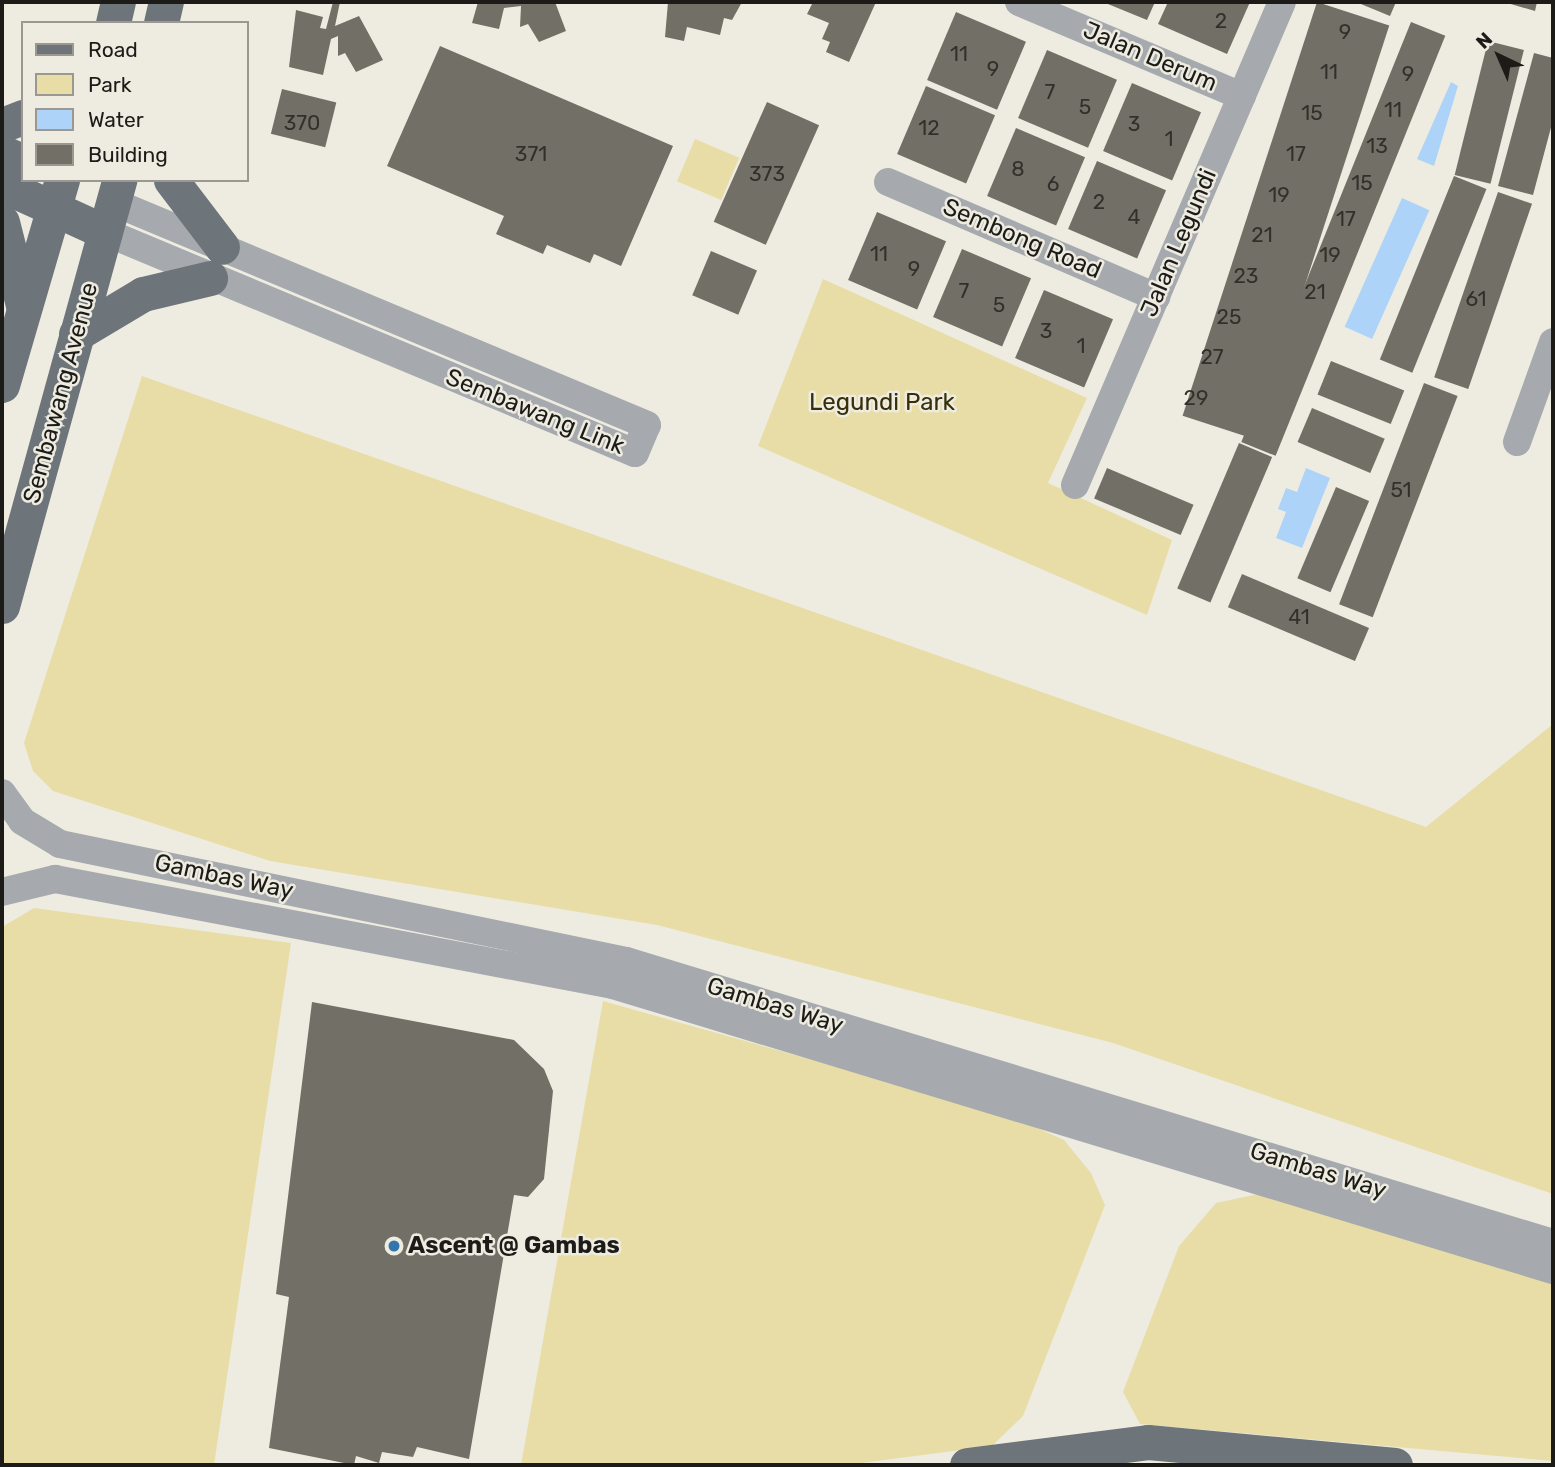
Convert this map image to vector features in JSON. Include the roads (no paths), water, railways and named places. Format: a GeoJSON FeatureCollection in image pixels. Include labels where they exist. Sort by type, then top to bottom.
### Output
{"type":"FeatureCollection","features":[{"type":"Feature","properties":{"kind":"main road"},"geometry":{"type":"LineString","coordinates":[[113,21],[118,2]]}},
{"type":"Feature","properties":{"kind":"main road"},"geometry":{"type":"LineString","coordinates":[[161,21],[166,2]]}},
{"type":"Feature","properties":{"kind":"main road"},"geometry":{"type":"LineString","coordinates":[[2,125],[21,118]]}},
{"type":"Feature","properties":{"kind":"main road"},"geometry":{"type":"LineString","coordinates":[[2,152],[21,161]]}},
{"type":"Feature","properties":{"kind":"main road"},"geometry":{"type":"LineString","coordinates":[[76,334],[143,294],[216,263],[171,182]]}},
{"type":"Feature","properties":{"kind":"main road"},"geometry":{"type":"LineString","coordinates":[[2,185],[60,189],[112,205]]}},
{"type":"Feature","properties":{"kind":"main road"},"geometry":{"type":"LineString","coordinates":[[2,384],[23,305],[60,189]]}},
{"type":"Feature","properties":{"kind":"main road","name":"Sembawang Avenue"},"geometry":{"type":"LineString","coordinates":[[2,606],[112,205]]}},
{"type":"Feature","properties":{"kind":"main road"},"geometry":{"type":"LineString","coordinates":[[2,222],[23,305]]}},
{"type":"Feature","properties":{"kind":"main road"},"geometry":{"type":"LineString","coordinates":[[967,1465],[1148,1442],[1395,1465]]}},
{"type":"Feature","properties":{"kind":"street","name":"Jalan Derum"},"geometry":{"type":"LineString","coordinates":[[1019,2],[1242,96]]}},
{"type":"Feature","properties":{"kind":"street","name":"Jalan Legundi"},"geometry":{"type":"LineString","coordinates":[[1076,485],[1282,2]]}},
{"type":"Feature","properties":{"kind":"street","name":"Sembong Road"},"geometry":{"type":"LineString","coordinates":[[888,181],[1156,297]]}},
{"type":"Feature","properties":{"kind":"street","name":"Sembawang Link"},"geometry":{"type":"LineString","coordinates":[[112,205],[216,263],[635,453],[647,425],[216,263]]}},
{"type":"Feature","properties":{"kind":"street"},"geometry":{"type":"LineString","coordinates":[[1517,442],[1553,342]]}},
{"type":"Feature","properties":{"kind":"street","name":"Gambas Way"},"geometry":{"type":"LineString","coordinates":[[2,793],[22,821],[60,844],[626,961],[1553,1243]]}},
{"type":"Feature","properties":{"kind":"street","name":"Gambas Way"},"geometry":{"type":"LineString","coordinates":[[2,892],[55,879],[613,985],[1553,1270]]}},
{"type":"Feature","properties":{"kind":"water"},"geometry":{"type":"Polygon","coordinates":[[[1451,82],[1458,86],[1434,166],[1417,159],[1451,82]]]}},
{"type":"Feature","properties":{"kind":"water"},"geometry":{"type":"Polygon","coordinates":[[[1402,198],[1429,210],[1372,339],[1345,327],[1402,198]]]}},
{"type":"Feature","properties":{"kind":"water"},"geometry":{"type":"Polygon","coordinates":[[[1306,468],[1330,478],[1302,548],[1276,538],[1286,512],[1278,509],[1286,488],[1297,492],[1306,468]]]}},
{"type":"Feature","properties":{"kind":"place","name":"Ascent @ Gambas"},"geometry":{"type":"Point","coordinates":[394,1246]}},
{"type":"Feature","properties":{"kind":"park label","name":"Legundi Park"},"geometry":{"type":"Point","coordinates":[882,403]}}]}
